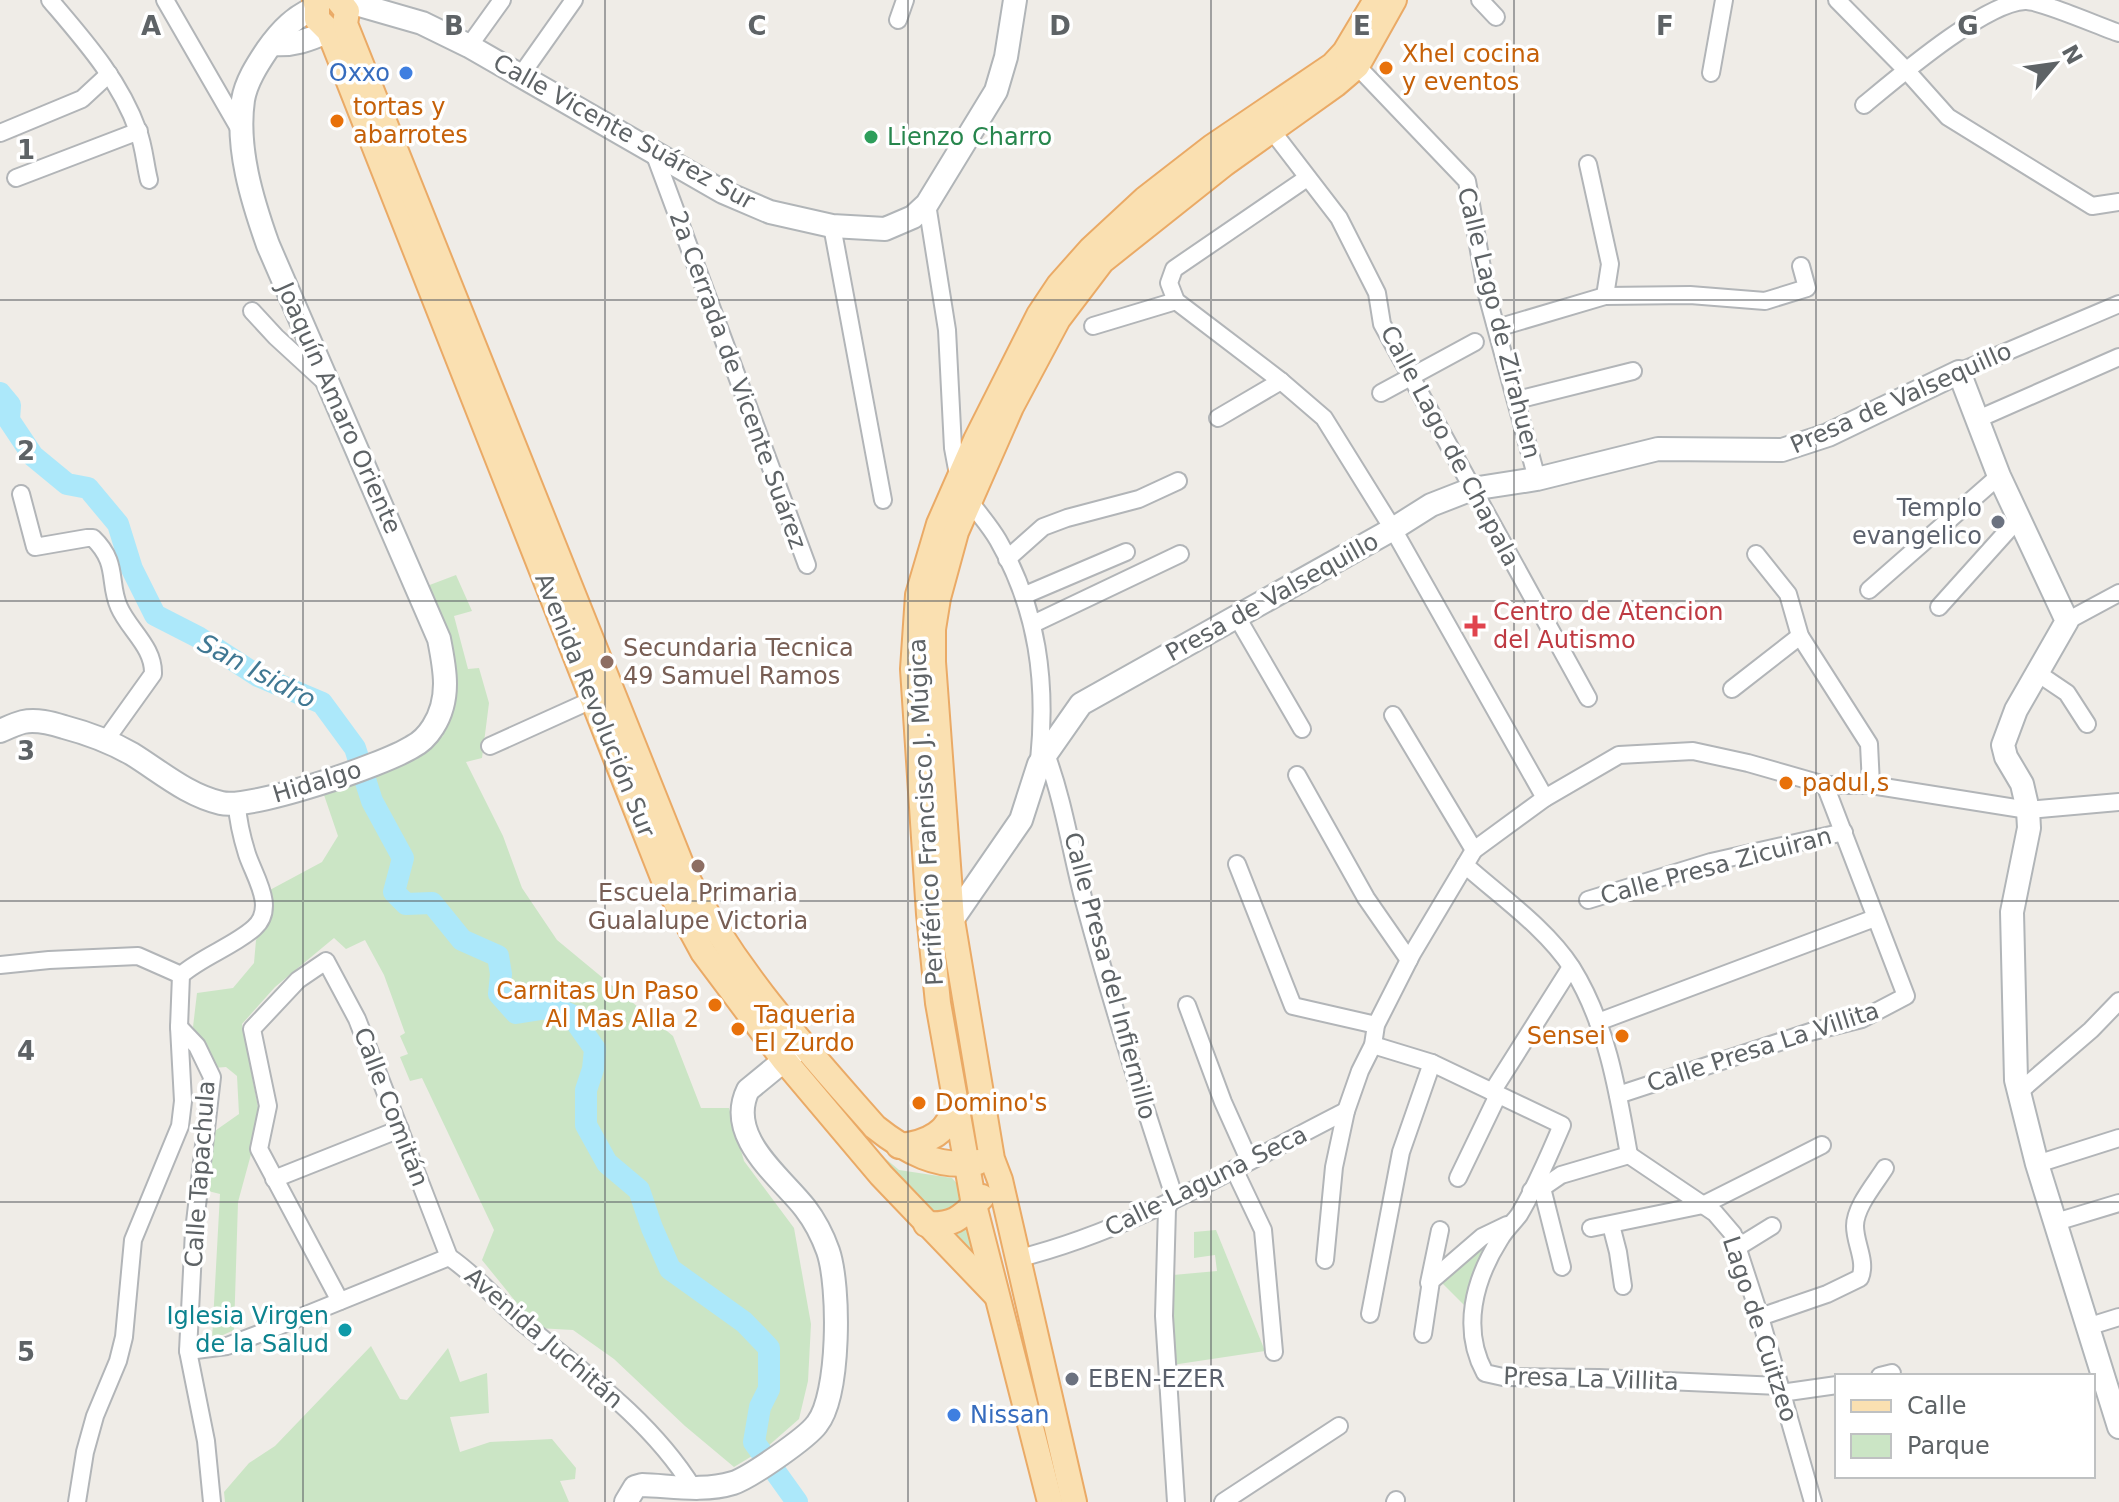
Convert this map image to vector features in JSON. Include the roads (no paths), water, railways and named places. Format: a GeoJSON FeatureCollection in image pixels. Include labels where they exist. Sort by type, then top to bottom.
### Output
{"type":"FeatureCollection","features":[{"type":"Feature","properties":{"kind":"main road","name":"Periférico Francisco J. Múgica"},"geometry":{"type":"LineString","coordinates":[[1266,123],[1345,52],[1376,0]]}},
{"type":"Feature","properties":{"kind":"main road","name":"Periférico Francisco J. Múgica"},"geometry":{"type":"LineString","coordinates":[[1074,1502],[940,917],[913,669],[918,595],[939,524],[964,490],[976,440],[1039,315],[1059,285],[1091,249],[1145,199],[1212,147],[1266,123],[1357,66],[1394,0]]}},
{"type":"Feature","properties":{"kind":"main road","name":"Avenida Revolución Sur"},"geometry":{"type":"LineString","coordinates":[[330,9],[594,699],[670,891],[703,952],[793,1052],[899,1146],[927,1159],[996,1170]]}},
{"type":"Feature","properties":{"kind":"main road","name":"Avenida Revolución Sur"},"geometry":{"type":"LineString","coordinates":[[330,9],[685,874],[708,919],[793,1052],[881,1175],[997,1296],[1030,1318]]}},
{"type":"Feature","properties":{"kind":"main road","name":"Periférico Francisco J. Múgica"},"geometry":{"type":"LineString","coordinates":[[940,917],[938,1003],[966,1164],[1050,1502]]}},
{"type":"Feature","properties":{"kind":"main road"},"geometry":{"type":"LineString","coordinates":[[899,1146],[922,1143],[942,1130],[954,1110],[953,1091]]}},
{"type":"Feature","properties":{"kind":"main road"},"geometry":{"type":"LineString","coordinates":[[926,1224],[942,1225],[959,1219],[974,1205],[996,1170]]}},
{"type":"Feature","properties":{"kind":"street"},"geometry":{"type":"LineString","coordinates":[[50,0],[91,47],[109,74],[139,131],[149,180]]}},
{"type":"Feature","properties":{"kind":"street"},"geometry":{"type":"LineString","coordinates":[[165,0],[243,135]]}},
{"type":"Feature","properties":{"kind":"street"},"geometry":{"type":"LineString","coordinates":[[469,46],[502,0]]}},
{"type":"Feature","properties":{"kind":"street"},"geometry":{"type":"LineString","coordinates":[[521,75],[574,0]]}},
{"type":"Feature","properties":{"kind":"street"},"geometry":{"type":"LineString","coordinates":[[898,20],[905,0]]}},
{"type":"Feature","properties":{"kind":"street"},"geometry":{"type":"LineString","coordinates":[[964,490],[953,448],[947,330],[927,204],[996,91],[1006,57],[1015,0]]}},
{"type":"Feature","properties":{"kind":"street"},"geometry":{"type":"LineString","coordinates":[[1480,0],[1496,17]]}},
{"type":"Feature","properties":{"kind":"street"},"geometry":{"type":"LineString","coordinates":[[1711,73],[1724,0]]}},
{"type":"Feature","properties":{"kind":"street"},"geometry":{"type":"LineString","coordinates":[[1837,0],[1948,117],[2092,206],[2119,202]]}},
{"type":"Feature","properties":{"kind":"street"},"geometry":{"type":"LineString","coordinates":[[1864,105],[1960,31],[2009,4],[2028,0],[2119,33]]}},
{"type":"Feature","properties":{"kind":"street","name":"Calle Vicente Suárez Sur"},"geometry":{"type":"LineString","coordinates":[[272,44],[291,21],[330,9],[370,6],[422,23],[469,46],[723,192],[770,212],[832,226],[885,229],[913,217],[927,204]]}},
{"type":"Feature","properties":{"kind":"street","name":"Joaquín Amaro Oriente"},"geometry":{"type":"LineString","coordinates":[[272,44],[256,67],[243,99],[243,135],[250,193],[327,384],[386,511],[433,625],[446,670],[446,695],[436,723],[415,746],[397,755]]}},
{"type":"Feature","properties":{"kind":"street","name":"Calle Lago de Zirahuen"},"geometry":{"type":"LineString","coordinates":[[1357,66],[1467,181],[1486,291],[1537,479]]}},
{"type":"Feature","properties":{"kind":"street"},"geometry":{"type":"LineString","coordinates":[[0,133],[82,99],[109,74]]}},
{"type":"Feature","properties":{"kind":"street","name":"Calle Lago de Chapala"},"geometry":{"type":"LineString","coordinates":[[1266,123],[1339,218],[1377,293],[1382,324],[1588,698]]}},
{"type":"Feature","properties":{"kind":"street"},"geometry":{"type":"LineString","coordinates":[[16,178],[139,131]]}},
{"type":"Feature","properties":{"kind":"street","name":"2a Cerrada de Vicente Suárez"},"geometry":{"type":"LineString","coordinates":[[653,150],[807,565]]}},
{"type":"Feature","properties":{"kind":"street"},"geometry":{"type":"LineString","coordinates":[[1588,164],[1610,264],[1605,296]]}},
{"type":"Feature","properties":{"kind":"street"},"geometry":{"type":"LineString","coordinates":[[1307,178],[1174,269],[1169,283],[1176,301],[1324,418],[1393,529],[1545,798]]}},
{"type":"Feature","properties":{"kind":"street"},"geometry":{"type":"LineString","coordinates":[[832,226],[883,500]]}},
{"type":"Feature","properties":{"kind":"street"},"geometry":{"type":"LineString","coordinates":[[1497,328],[1605,296],[1690,295],[1765,301],[1807,288],[1801,266]]}},
{"type":"Feature","properties":{"kind":"street"},"geometry":{"type":"LineString","coordinates":[[1093,326],[1176,301]]}},
{"type":"Feature","properties":{"kind":"street","name":"Presa de Valsequillo"},"geometry":{"type":"LineString","coordinates":[[940,917],[1021,820],[1043,759],[1081,704],[1431,505],[1472,489],[1537,479],[1658,449],[1782,450],[1828,435],[1904,396],[2119,304]]}},
{"type":"Feature","properties":{"kind":"street"},"geometry":{"type":"LineString","coordinates":[[252,311],[327,384]]}},
{"type":"Feature","properties":{"kind":"street"},"geometry":{"type":"LineString","coordinates":[[1381,393],[1475,342]]}},
{"type":"Feature","properties":{"kind":"street"},"geometry":{"type":"LineString","coordinates":[[1978,419],[2119,357]]}},
{"type":"Feature","properties":{"kind":"street"},"geometry":{"type":"LineString","coordinates":[[1517,400],[1633,371]]}},
{"type":"Feature","properties":{"kind":"street"},"geometry":{"type":"LineString","coordinates":[[1959,372],[1999,476],[2067,621]]}},
{"type":"Feature","properties":{"kind":"street"},"geometry":{"type":"LineString","coordinates":[[1218,418],[1281,381]]}},
{"type":"Feature","properties":{"kind":"street"},"geometry":{"type":"LineString","coordinates":[[1869,590],[1999,476]]}},
{"type":"Feature","properties":{"kind":"street"},"geometry":{"type":"LineString","coordinates":[[1007,559],[1043,527],[1139,499],[1178,481]]}},
{"type":"Feature","properties":{"kind":"street","name":"Calle Presa del Infiernillo"},"geometry":{"type":"LineString","coordinates":[[964,490],[998,539],[1025,595],[1033,624],[1044,703],[1043,759],[1071,835],[1083,896],[1172,1200],[1167,1209],[1164,1316],[1176,1502]]}},
{"type":"Feature","properties":{"kind":"street"},"geometry":{"type":"LineString","coordinates":[[21,494],[35,547],[87,538],[93,538],[98,543],[113,569],[118,606],[151,656],[153,674],[105,741]]}},
{"type":"Feature","properties":{"kind":"street"},"geometry":{"type":"LineString","coordinates":[[1939,607],[2019,518]]}},
{"type":"Feature","properties":{"kind":"street"},"geometry":{"type":"LineString","coordinates":[[1025,595],[1126,552]]}},
{"type":"Feature","properties":{"kind":"street"},"geometry":{"type":"LineString","coordinates":[[1033,624],[1180,554]]}},
{"type":"Feature","properties":{"kind":"street"},"geometry":{"type":"LineString","coordinates":[[1756,554],[1788,594],[1800,636],[1869,744],[1871,785]]}},
{"type":"Feature","properties":{"kind":"street"},"geometry":{"type":"LineString","coordinates":[[2117,599],[2067,621],[2016,710],[2003,745],[2006,757],[2022,784],[2029,828],[2012,912],[2016,1080],[2037,1164],[2087,1327],[2115,1404],[2119,1427]]}},
{"type":"Feature","properties":{"kind":"street"},"geometry":{"type":"LineString","coordinates":[[1237,617],[1302,729]]}},
{"type":"Feature","properties":{"kind":"street"},"geometry":{"type":"LineString","coordinates":[[1732,689],[1800,636]]}},
{"type":"Feature","properties":{"kind":"street"},"geometry":{"type":"LineString","coordinates":[[2036,672],[2067,693],[2087,724]]}},
{"type":"Feature","properties":{"kind":"street"},"geometry":{"type":"LineString","coordinates":[[490,746],[594,699]]}},
{"type":"Feature","properties":{"kind":"street"},"geometry":{"type":"LineString","coordinates":[[1393,715],[1474,850]]}},
{"type":"Feature","properties":{"kind":"street"},"geometry":{"type":"LineString","coordinates":[[0,731],[23,722],[42,721],[81,731],[130,753],[190,793],[222,804],[237,805],[248,857],[261,887],[262,913],[255,927],[193,964],[181,975],[179,1027],[183,1101],[180,1126],[133,1240],[124,1337],[88,1440],[77,1502]]}},
{"type":"Feature","properties":{"kind":"street"},"geometry":{"type":"LineString","coordinates":[[1325,1260],[1334,1167],[1346,1111],[1373,1045],[1376,1025],[1409,960],[1474,850],[1545,798],[1619,755],[1693,751],[1825,785],[1871,785],[2028,810],[2119,802]]}},
{"type":"Feature","properties":{"kind":"street","name":"Hidalgo"},"geometry":{"type":"LineString","coordinates":[[237,805],[318,784],[397,755]]}},
{"type":"Feature","properties":{"kind":"street"},"geometry":{"type":"LineString","coordinates":[[1297,775],[1366,898],[1409,960]]}},
{"type":"Feature","properties":{"kind":"street"},"geometry":{"type":"LineString","coordinates":[[1598,1022],[1875,918],[1825,785]]}},
{"type":"Feature","properties":{"kind":"street","name":"Calle Presa Zicuiran"},"geometry":{"type":"LineString","coordinates":[[1588,900],[1711,862],[1844,832]]}},
{"type":"Feature","properties":{"kind":"street"},"geometry":{"type":"LineString","coordinates":[[1237,864],[1293,1006],[1376,1025]]}},
{"type":"Feature","properties":{"kind":"street"},"geometry":{"type":"LineString","coordinates":[[1465,865],[1541,933],[1571,967],[1598,1022],[1618,1095],[1629,1155],[1561,1175],[1536,1190],[1562,1267]]}},
{"type":"Feature","properties":{"kind":"street","name":"Calle Presa La Villita"},"geometry":{"type":"LineString","coordinates":[[1618,1095],[1810,1032],[1862,1019],[1906,996],[1875,918]]}},
{"type":"Feature","properties":{"kind":"street"},"geometry":{"type":"LineString","coordinates":[[0,965],[138,956],[181,975]]}},
{"type":"Feature","properties":{"kind":"street","name":"Calle Comitán"},"geometry":{"type":"LineString","coordinates":[[274,1179],[259,1149],[268,1106],[252,1029],[298,980],[326,961],[353,1009],[449,1257]]}},
{"type":"Feature","properties":{"kind":"street"},"geometry":{"type":"LineString","coordinates":[[1458,1178],[1495,1093],[1571,967]]}},
{"type":"Feature","properties":{"kind":"street"},"geometry":{"type":"LineString","coordinates":[[2019,1092],[2091,1030],[2119,1001]]}},
{"type":"Feature","properties":{"kind":"street"},"geometry":{"type":"LineString","coordinates":[[1187,1005],[1223,1102],[1263,1230],[1274,1352]]}},
{"type":"Feature","properties":{"kind":"street","name":"Calle Tapachula"},"geometry":{"type":"LineString","coordinates":[[179,1027],[197,1046],[212,1077],[194,1231],[188,1351],[206,1441],[212,1502]]}},
{"type":"Feature","properties":{"kind":"street"},"geometry":{"type":"LineString","coordinates":[[1373,1045],[1432,1063],[1495,1093]]}},
{"type":"Feature","properties":{"kind":"street"},"geometry":{"type":"LineString","coordinates":[[626,1502],[635,1487],[642,1485],[693,1488],[733,1483],[752,1474],[816,1425],[830,1392],[835,1333],[834,1275],[828,1251],[806,1209],[762,1161],[746,1128],[744,1116],[743,1100],[748,1090],[793,1052]]}},
{"type":"Feature","properties":{"kind":"street"},"geometry":{"type":"LineString","coordinates":[[1370,1314],[1401,1152],[1432,1063]]}},
{"type":"Feature","properties":{"kind":"street","name":"Presa La Villita"},"geometry":{"type":"LineString","coordinates":[[1495,1093],[1562,1125],[1536,1190],[1491,1254],[1471,1311],[1474,1345],[1485,1373],[1503,1377],[1599,1378],[1780,1389]]}},
{"type":"Feature","properties":{"kind":"street","name":"Calle Laguna Seca"},"geometry":{"type":"LineString","coordinates":[[1016,1259],[1094,1236],[1172,1200],[1346,1111]]}},
{"type":"Feature","properties":{"kind":"street"},"geometry":{"type":"LineString","coordinates":[[340,1301],[274,1179],[400,1129]]}},
{"type":"Feature","properties":{"kind":"street"},"geometry":{"type":"LineString","coordinates":[[2037,1164],[2119,1138]]}},
{"type":"Feature","properties":{"kind":"street"},"geometry":{"type":"LineString","coordinates":[[1591,1228],[1703,1205],[1822,1145]]}},
{"type":"Feature","properties":{"kind":"street"},"geometry":{"type":"LineString","coordinates":[[1553,1146],[1561,1175]]}},
{"type":"Feature","properties":{"kind":"street","name":"Lago de Cuitzeo"},"geometry":{"type":"LineString","coordinates":[[1629,1155],[1725,1223],[1738,1247],[1813,1502]]}},
{"type":"Feature","properties":{"kind":"street"},"geometry":{"type":"LineString","coordinates":[[1760,1317],[1827,1294],[1860,1278],[1862,1264],[1854,1224],[1885,1168]]}},
{"type":"Feature","properties":{"kind":"street"},"geometry":{"type":"LineString","coordinates":[[2056,1222],[2119,1203]]}},
{"type":"Feature","properties":{"kind":"street"},"geometry":{"type":"LineString","coordinates":[[1429,1285],[1482,1237],[1515,1220]]}},
{"type":"Feature","properties":{"kind":"street"},"geometry":{"type":"LineString","coordinates":[[1611,1225],[1623,1286]]}},
{"type":"Feature","properties":{"kind":"street"},"geometry":{"type":"LineString","coordinates":[[1738,1247],[1772,1226]]}},
{"type":"Feature","properties":{"kind":"street"},"geometry":{"type":"LineString","coordinates":[[1423,1334],[1440,1230]]}},
{"type":"Feature","properties":{"kind":"street","name":"Avenida Juchitán"},"geometry":{"type":"LineString","coordinates":[[188,1351],[227,1346],[449,1257],[628,1411],[677,1462],[693,1488]]}},
{"type":"Feature","properties":{"kind":"street"},"geometry":{"type":"LineString","coordinates":[[2087,1327],[2119,1317]]}},
{"type":"Feature","properties":{"kind":"street"},"geometry":{"type":"LineString","coordinates":[[1780,1389],[1835,1385]]}},
{"type":"Feature","properties":{"kind":"street"},"geometry":{"type":"LineString","coordinates":[[1223,1502],[1339,1426]]}},
{"type":"Feature","properties":{"kind":"waterway","name":"San Isidro"},"geometry":{"type":"LineString","coordinates":[[0,393],[10,405],[9,420],[33,456],[67,484],[88,488],[118,524],[132,569],[155,615],[198,637],[258,676],[322,703],[355,748],[372,801],[403,858],[394,892],[406,904],[432,903],[462,940],[498,956],[501,974],[499,994],[516,1013],[554,1007],[571,1015],[595,1049],[586,1090],[586,1125],[607,1163],[639,1190],[670,1269],[744,1322],[769,1348],[769,1389],[760,1407],[754,1442],[797,1502]]}},
{"type":"Feature","properties":{"kind":"place","name":"Xhel cocina y eventos"},"geometry":{"type":"Point","coordinates":[1386,68]}},
{"type":"Feature","properties":{"kind":"place","name":"Oxxo"},"geometry":{"type":"Point","coordinates":[406,73]}},
{"type":"Feature","properties":{"kind":"place","name":"tortas y abarrotes"},"geometry":{"type":"Point","coordinates":[337,121]}},
{"type":"Feature","properties":{"kind":"place","name":"Lienzo Charro"},"geometry":{"type":"Point","coordinates":[871,137]}},
{"type":"Feature","properties":{"kind":"place","name":"Templo evangelico"},"geometry":{"type":"Point","coordinates":[1998,522]}},
{"type":"Feature","properties":{"kind":"place","name":"Centro de Atencion del Autismo"},"geometry":{"type":"Point","coordinates":[1475,626]}},
{"type":"Feature","properties":{"kind":"place","name":"Secundaria Tecnica 49 Samuel Ramos"},"geometry":{"type":"Point","coordinates":[607,662]}},
{"type":"Feature","properties":{"kind":"place","name":"padul,s"},"geometry":{"type":"Point","coordinates":[1786,783]}},
{"type":"Feature","properties":{"kind":"place","name":"Escuela Primaria Gualalupe Victoria"},"geometry":{"type":"Point","coordinates":[698,866]}},
{"type":"Feature","properties":{"kind":"place","name":"Carnitas Un Paso Al Mas Alla 2"},"geometry":{"type":"Point","coordinates":[715,1005]}},
{"type":"Feature","properties":{"kind":"place","name":"Taqueria El Zurdo"},"geometry":{"type":"Point","coordinates":[738,1029]}},
{"type":"Feature","properties":{"kind":"place","name":"Sensei"},"geometry":{"type":"Point","coordinates":[1622,1036]}},
{"type":"Feature","properties":{"kind":"place","name":"Domino's"},"geometry":{"type":"Point","coordinates":[919,1103]}},
{"type":"Feature","properties":{"kind":"place","name":"Iglesia Virgen de la Salud"},"geometry":{"type":"Point","coordinates":[345,1330]}},
{"type":"Feature","properties":{"kind":"place","name":"EBEN-EZER"},"geometry":{"type":"Point","coordinates":[1072,1379]}},
{"type":"Feature","properties":{"kind":"place","name":"Nissan"},"geometry":{"type":"Point","coordinates":[954,1415]}}]}
